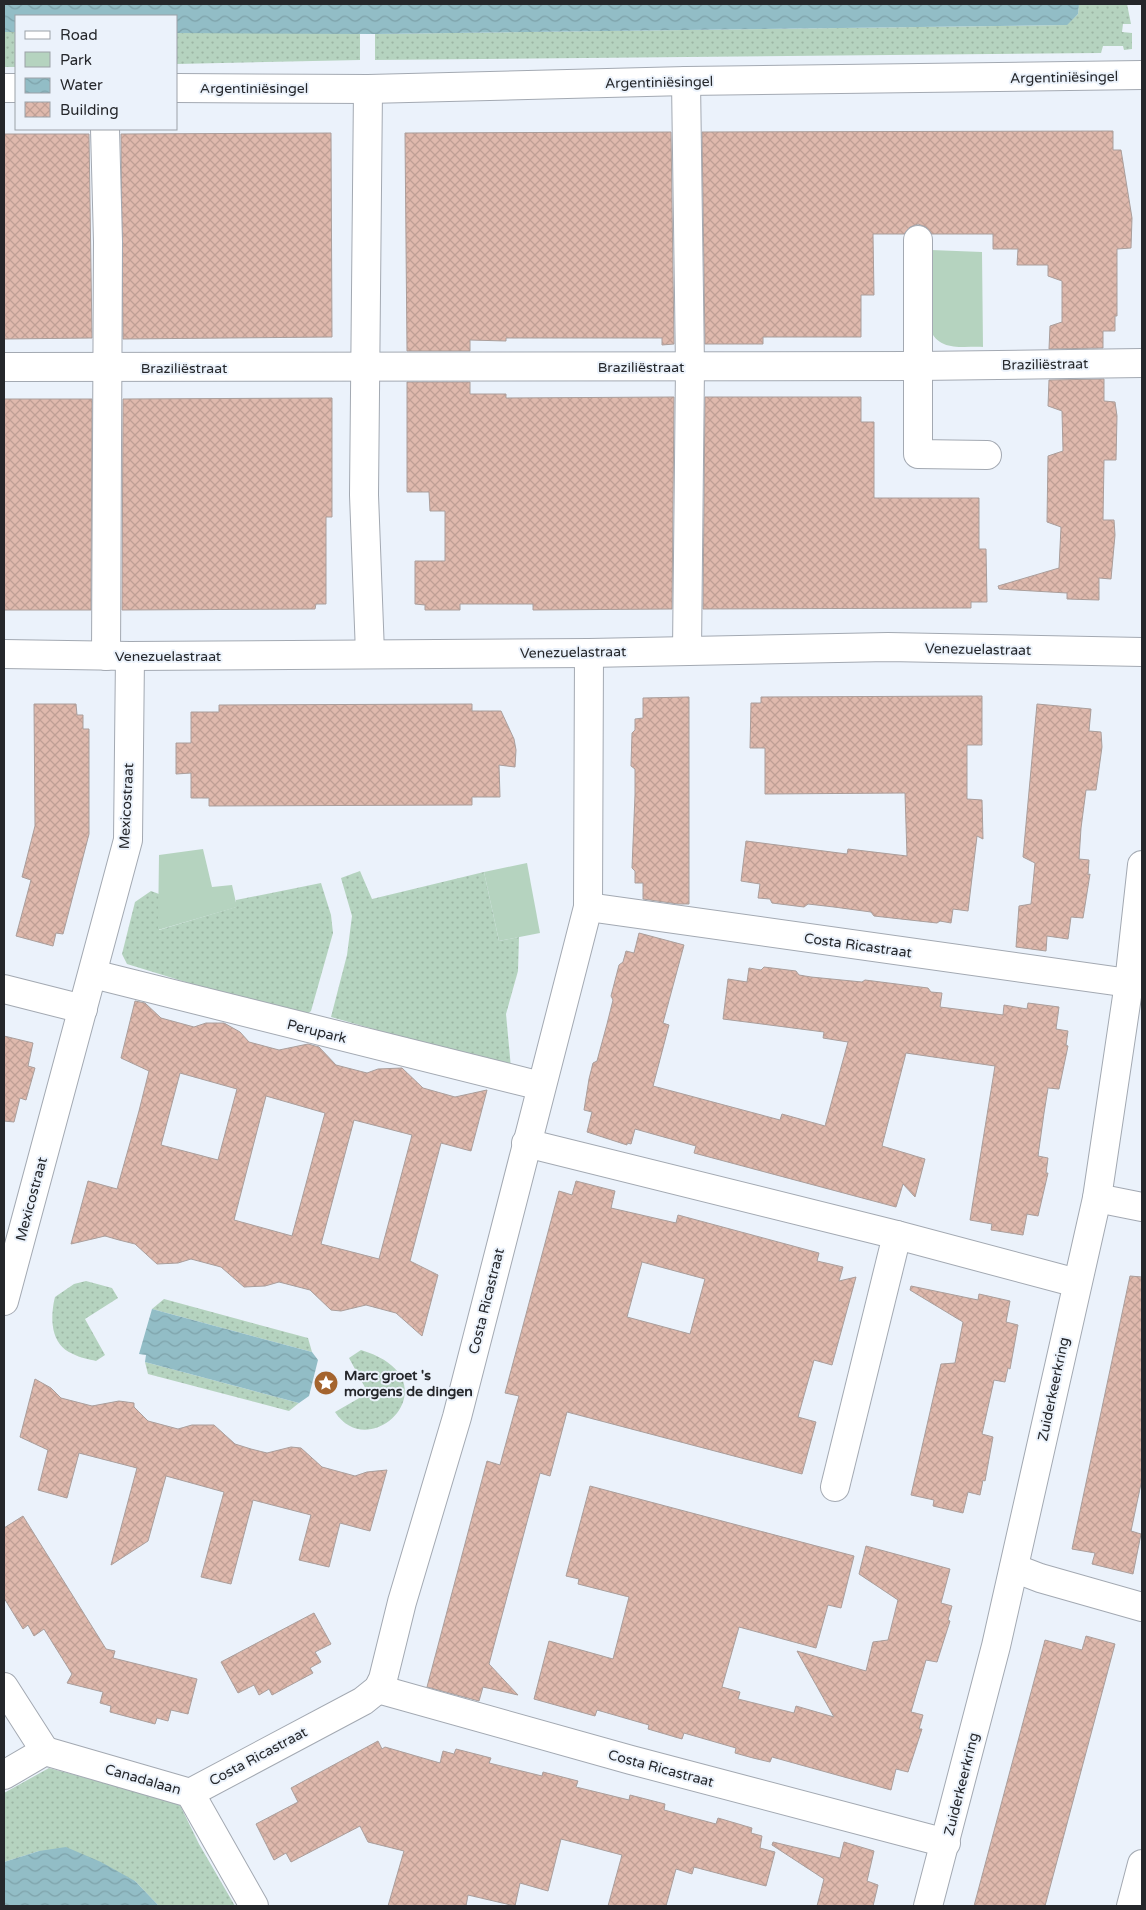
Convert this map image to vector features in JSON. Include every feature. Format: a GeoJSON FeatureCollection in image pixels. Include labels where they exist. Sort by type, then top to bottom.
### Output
{"type":"FeatureCollection","features":[{"type":"Feature","properties":{"kind":"street","name":"Argentiniësingel"},"geometry":{"type":"LineString","coordinates":[[178,88],[368,89],[686,81],[1142,76]]}},
{"type":"Feature","properties":{"kind":"street"},"geometry":{"type":"LineString","coordinates":[[686,81],[690,367],[687,651]]}},
{"type":"Feature","properties":{"kind":"street"},"geometry":{"type":"LineString","coordinates":[[368,89],[364,495],[370,653]]}},
{"type":"Feature","properties":{"kind":"street","name":"Mexicostraat"},"geometry":{"type":"LineString","coordinates":[[4,1301],[128,840],[118,656],[107,367],[105,130]]}},
{"type":"Feature","properties":{"kind":"street"},"geometry":{"type":"LineString","coordinates":[[918,240],[918,454],[987,455]]}},
{"type":"Feature","properties":{"kind":"street","name":"Braziliëstraat"},"geometry":{"type":"LineString","coordinates":[[4,367],[690,367],[1142,363]]}},
{"type":"Feature","properties":{"kind":"street","name":"Venezuelastraat"},"geometry":{"type":"LineString","coordinates":[[4,654],[118,656],[589,653],[888,647],[1142,652]]}},
{"type":"Feature","properties":{"kind":"street","name":"Costa Ricastraat"},"geometry":{"type":"LineString","coordinates":[[190,1793],[363,1701],[378,1689],[383,1679],[402,1602],[457,1417],[526,1142],[588,907],[589,653]]}},
{"type":"Feature","properties":{"kind":"street","name":"Zuiderkeerkring"},"geometry":{"type":"LineString","coordinates":[[928,1906],[946,1843],[1014,1568],[1097,1198],[1129,983],[1142,865]]}},
{"type":"Feature","properties":{"kind":"street","name":"Costa Ricastraat"},"geometry":{"type":"LineString","coordinates":[[588,907],[1129,983]]}},
{"type":"Feature","properties":{"kind":"street","name":"Perupark"},"geometry":{"type":"LineString","coordinates":[[93,974],[541,1086]]}},
{"type":"Feature","properties":{"kind":"street"},"geometry":{"type":"LineString","coordinates":[[4,989],[83,1009]]}},
{"type":"Feature","properties":{"kind":"street"},"geometry":{"type":"LineString","coordinates":[[526,1142],[897,1235],[1077,1283]]}},
{"type":"Feature","properties":{"kind":"street"},"geometry":{"type":"LineString","coordinates":[[1097,1198],[1142,1207]]}},
{"type":"Feature","properties":{"kind":"street"},"geometry":{"type":"LineString","coordinates":[[835,1487],[897,1235]]}},
{"type":"Feature","properties":{"kind":"street"},"geometry":{"type":"LineString","coordinates":[[1014,1568],[1040,1578],[1142,1607]]}},
{"type":"Feature","properties":{"kind":"street"},"geometry":{"type":"LineString","coordinates":[[4,1687],[45,1751],[4,1775]]}},
{"type":"Feature","properties":{"kind":"street","name":"Costa Ricastraat"},"geometry":{"type":"LineString","coordinates":[[378,1689],[622,1758],[946,1843]]}},
{"type":"Feature","properties":{"kind":"street","name":"Canadalaan"},"geometry":{"type":"LineString","coordinates":[[45,1751],[190,1793],[254,1906]]}},
{"type":"Feature","properties":{"kind":"street"},"geometry":{"type":"LineString","coordinates":[[1131,1906],[1142,1864]]}},
{"type":"Feature","properties":{"kind":"green space"},"geometry":{"type":"Polygon","coordinates":[[[1079,4],[1127,4],[1131,24],[1123,24],[1122,32],[1132,33],[1132,49],[1124,50],[1123,46],[1103,46],[1101,53],[375,60],[375,34],[1066,25],[1078,14],[1079,4]]]}},
{"type":"Feature","properties":{"kind":"green space"},"geometry":{"type":"Polygon","coordinates":[[[4,32],[15,32],[15,67],[4,67],[4,32]]]}},
{"type":"Feature","properties":{"kind":"green space"},"geometry":{"type":"Polygon","coordinates":[[[178,33],[360,33],[360,60],[178,64],[178,33]]]}},
{"type":"Feature","properties":{"kind":"green space"},"geometry":{"type":"Polygon","coordinates":[[[931,250],[982,252],[983,347],[945,345],[934,336],[930,329],[931,250]]]}},
{"type":"Feature","properties":{"kind":"green space"},"geometry":{"type":"Polygon","coordinates":[[[203,849],[212,887],[232,885],[237,907],[158,930],[159,855],[203,849]]]}},
{"type":"Feature","properties":{"kind":"green space"},"geometry":{"type":"Polygon","coordinates":[[[527,863],[540,933],[499,941],[484,872],[527,863]]]}},
{"type":"Feature","properties":{"kind":"green space"},"geometry":{"type":"Polygon","coordinates":[[[360,871],[372,899],[484,872],[499,941],[519,937],[518,971],[506,1014],[511,1068],[331,1017],[347,955],[352,916],[341,878],[360,871]]]}},
{"type":"Feature","properties":{"kind":"green space"},"geometry":{"type":"Polygon","coordinates":[[[321,883],[331,915],[333,933],[311,1011],[302,1018],[127,964],[122,954],[135,902],[151,891],[159,894],[159,930],[236,907],[236,900],[321,883]]]}},
{"type":"Feature","properties":{"kind":"green space"},"geometry":{"type":"Polygon","coordinates":[[[86,1281],[112,1288],[118,1298],[85,1319],[105,1355],[96,1361],[65,1350],[56,1337],[52,1321],[55,1297],[74,1284],[86,1281]]]}},
{"type":"Feature","properties":{"kind":"green space"},"geometry":{"type":"Polygon","coordinates":[[[164,1299],[308,1338],[312,1352],[152,1309],[164,1299]]]}},
{"type":"Feature","properties":{"kind":"green space"},"geometry":{"type":"Polygon","coordinates":[[[361,1350],[389,1363],[403,1380],[404,1397],[398,1412],[384,1424],[368,1430],[350,1426],[335,1412],[368,1393],[349,1358],[361,1350]]]}},
{"type":"Feature","properties":{"kind":"green space"},"geometry":{"type":"Polygon","coordinates":[[[145,1362],[299,1403],[289,1411],[148,1374],[145,1362]]]}},
{"type":"Feature","properties":{"kind":"green space"},"geometry":{"type":"Polygon","coordinates":[[[49,1768],[179,1803],[199,1844],[235,1906],[159,1906],[135,1881],[39,1851],[4,1862],[4,1793],[49,1768]]]}},
{"type":"Feature","properties":{"kind":"water"},"geometry":{"type":"Polygon","coordinates":[[[4,4],[1079,4],[1078,14],[1067,25],[375,34],[178,33],[178,15],[15,15],[15,32],[4,32],[4,4]]]}},
{"type":"Feature","properties":{"kind":"water"},"geometry":{"type":"Polygon","coordinates":[[[152,1309],[312,1352],[318,1360],[309,1396],[299,1403],[145,1362],[146,1355],[139,1354],[152,1309]]]}},
{"type":"Feature","properties":{"kind":"water"},"geometry":{"type":"Polygon","coordinates":[[[66,1847],[101,1862],[135,1881],[159,1906],[4,1906],[4,1862],[39,1851],[66,1847]]]}},
{"type":"Feature","properties":{"kind":"building"},"geometry":{"type":"Polygon","coordinates":[[[1113,131],[1113,150],[1121,150],[1132,218],[1131,248],[1117,249],[1117,316],[1115,316],[1115,331],[1103,331],[1103,348],[1049,349],[1050,326],[1062,322],[1062,281],[1048,276],[1048,265],[1017,265],[1018,249],[993,249],[993,234],[932,234],[926,227],[918,224],[910,227],[904,234],[873,234],[874,295],[861,295],[861,337],[763,337],[763,344],[705,344],[702,132],[1113,131]]]}},
{"type":"Feature","properties":{"kind":"building"},"geometry":{"type":"Polygon","coordinates":[[[671,132],[674,344],[662,345],[662,338],[506,338],[506,341],[470,340],[470,351],[407,351],[405,133],[671,132]]]}},
{"type":"Feature","properties":{"kind":"building"},"geometry":{"type":"Polygon","coordinates":[[[331,133],[332,337],[123,339],[121,134],[331,133]]]}},
{"type":"Feature","properties":{"kind":"building"},"geometry":{"type":"Polygon","coordinates":[[[4,134],[89,134],[92,338],[4,339],[4,134]]]}},
{"type":"Feature","properties":{"kind":"building"},"geometry":{"type":"Polygon","coordinates":[[[1104,379],[1104,401],[1115,402],[1117,416],[1116,460],[1104,460],[1103,520],[1114,520],[1115,535],[1111,579],[1099,578],[1099,600],[1067,599],[1067,593],[999,589],[998,586],[1059,568],[1061,527],[1047,522],[1048,456],[1063,451],[1062,411],[1048,406],[1049,380],[1104,379]]]}},
{"type":"Feature","properties":{"kind":"building"},"geometry":{"type":"Polygon","coordinates":[[[407,382],[470,382],[470,394],[506,394],[506,398],[674,397],[672,609],[533,610],[533,604],[460,604],[460,610],[425,610],[425,605],[415,604],[415,561],[445,561],[445,511],[430,511],[429,492],[407,492],[407,382]]]}},
{"type":"Feature","properties":{"kind":"building"},"geometry":{"type":"Polygon","coordinates":[[[705,397],[861,397],[861,422],[874,422],[874,498],[979,498],[979,549],[986,549],[987,602],[971,602],[971,608],[703,609],[705,397]]]}},
{"type":"Feature","properties":{"kind":"building"},"geometry":{"type":"Polygon","coordinates":[[[332,398],[332,517],[326,517],[326,604],[316,604],[315,609],[122,610],[123,399],[332,398]]]}},
{"type":"Feature","properties":{"kind":"building"},"geometry":{"type":"Polygon","coordinates":[[[4,399],[92,399],[91,610],[4,610],[4,399]]]}},
{"type":"Feature","properties":{"kind":"building"},"geometry":{"type":"Polygon","coordinates":[[[982,696],[982,745],[967,745],[967,799],[982,800],[983,839],[977,836],[968,911],[953,909],[951,923],[940,921],[937,923],[874,916],[871,912],[834,907],[808,904],[804,907],[772,903],[770,899],[758,898],[760,884],[741,881],[746,841],[847,854],[848,849],[907,856],[905,793],[765,794],[765,748],[750,748],[751,703],[761,703],[761,697],[982,696]]]}},
{"type":"Feature","properties":{"kind":"building"},"geometry":{"type":"Polygon","coordinates":[[[689,697],[689,904],[678,904],[643,899],[643,883],[635,883],[635,871],[632,868],[635,769],[631,766],[632,733],[635,730],[635,719],[643,718],[643,698],[689,697]]]}},
{"type":"Feature","properties":{"kind":"building"},"geometry":{"type":"Polygon","coordinates":[[[34,704],[76,704],[77,715],[83,715],[83,729],[89,729],[89,834],[63,934],[56,933],[53,946],[16,936],[31,880],[22,877],[35,826],[34,704]]]}},
{"type":"Feature","properties":{"kind":"building"},"geometry":{"type":"Polygon","coordinates":[[[472,704],[472,711],[501,711],[514,739],[516,750],[515,767],[499,765],[500,797],[472,797],[472,805],[209,806],[209,798],[191,798],[191,773],[176,774],[176,743],[191,743],[191,712],[219,712],[219,705],[472,704]]]}},
{"type":"Feature","properties":{"kind":"building"},"geometry":{"type":"Polygon","coordinates":[[[1037,704],[1091,709],[1089,731],[1101,732],[1102,747],[1096,790],[1086,790],[1081,828],[1079,859],[1089,860],[1088,875],[1090,874],[1083,918],[1071,917],[1068,939],[1047,936],[1046,951],[1016,947],[1019,906],[1031,904],[1035,863],[1023,857],[1037,704]]]}},
{"type":"Feature","properties":{"kind":"building"},"geometry":{"type":"Polygon","coordinates":[[[639,933],[684,945],[663,1023],[669,1025],[653,1086],[780,1120],[782,1114],[825,1126],[848,1042],[823,1038],[824,1032],[723,1019],[728,979],[747,982],[749,968],[761,970],[764,967],[796,971],[799,975],[811,977],[862,982],[865,980],[928,988],[931,992],[942,993],[940,1007],[1003,1015],[1004,1005],[1027,1009],[1028,1003],[1059,1007],[1056,1029],[1068,1031],[1066,1045],[1068,1046],[1059,1089],[1048,1088],[1038,1156],[1048,1158],[1046,1173],[1048,1173],[1038,1216],[1027,1214],[1023,1235],[991,1230],[992,1224],[970,1220],[995,1066],[906,1053],[882,1146],[925,1159],[915,1197],[903,1184],[896,1207],[694,1153],[696,1146],[635,1129],[631,1144],[627,1143],[627,1145],[587,1132],[592,1112],[584,1110],[593,1063],[597,1061],[607,1024],[613,1000],[611,996],[619,965],[623,962],[626,951],[634,953],[639,933]]]}},
{"type":"Feature","properties":{"kind":"building"},"geometry":{"type":"Polygon","coordinates":[[[135,1001],[145,1003],[161,1018],[194,1027],[206,1023],[224,1023],[240,1032],[249,1042],[279,1050],[308,1044],[319,1047],[336,1065],[367,1073],[378,1069],[402,1068],[423,1088],[455,1097],[487,1090],[471,1151],[441,1143],[410,1261],[438,1275],[422,1336],[396,1313],[366,1305],[341,1311],[331,1310],[310,1290],[279,1282],[265,1286],[244,1287],[221,1267],[191,1259],[178,1263],[157,1264],[135,1244],[105,1236],[71,1244],[88,1181],[117,1189],[139,1111],[149,1071],[121,1058],[135,1001]],[[180,1073],[161,1145],[218,1160],[237,1089],[180,1073]],[[266,1096],[234,1220],[292,1236],[325,1113],[266,1096]],[[354,1120],[321,1244],[379,1259],[412,1135],[354,1120]]]}},
{"type":"Feature","properties":{"kind":"building"},"geometry":{"type":"Polygon","coordinates":[[[4,1036],[33,1043],[28,1066],[35,1068],[26,1100],[20,1098],[14,1122],[4,1121],[4,1036]]]}},
{"type":"Feature","properties":{"kind":"building"},"geometry":{"type":"Polygon","coordinates":[[[576,1181],[615,1191],[611,1208],[676,1223],[678,1215],[819,1253],[817,1261],[843,1267],[839,1281],[856,1277],[832,1365],[814,1360],[798,1417],[816,1422],[802,1474],[567,1412],[550,1476],[540,1473],[489,1664],[518,1695],[483,1687],[479,1701],[427,1687],[487,1461],[500,1465],[519,1396],[505,1393],[559,1191],[572,1195],[576,1181]],[[642,1262],[627,1317],[690,1334],[705,1279],[642,1262]]]}},
{"type":"Feature","properties":{"kind":"building"},"geometry":{"type":"Polygon","coordinates":[[[1130,1276],[1142,1277],[1142,1479],[1131,1531],[1141,1534],[1133,1574],[1092,1564],[1095,1553],[1072,1549],[1130,1276]]]}},
{"type":"Feature","properties":{"kind":"building"},"geometry":{"type":"Polygon","coordinates":[[[911,1286],[978,1300],[979,1294],[1010,1301],[1006,1322],[1018,1325],[1010,1369],[1008,1368],[1005,1382],[994,1380],[982,1434],[993,1437],[985,1481],[983,1480],[980,1495],[968,1492],[963,1513],[933,1506],[934,1500],[911,1495],[941,1364],[955,1363],[963,1322],[910,1290],[911,1286]]]}},
{"type":"Feature","properties":{"kind":"building"},"geometry":{"type":"Polygon","coordinates":[[[35,1379],[51,1388],[61,1398],[92,1406],[119,1401],[134,1403],[134,1407],[148,1421],[178,1429],[192,1425],[214,1425],[235,1444],[251,1449],[267,1453],[291,1447],[301,1448],[322,1467],[355,1476],[367,1472],[387,1470],[370,1531],[340,1523],[329,1567],[299,1560],[311,1515],[253,1500],[231,1584],[201,1577],[224,1492],[166,1476],[148,1541],[111,1565],[137,1468],[79,1453],[67,1498],[38,1490],[48,1450],[20,1437],[35,1379]]]}},
{"type":"Feature","properties":{"kind":"building"},"geometry":{"type":"Polygon","coordinates":[[[590,1486],[854,1556],[841,1608],[828,1605],[816,1648],[739,1627],[722,1687],[740,1692],[738,1699],[794,1713],[796,1706],[834,1717],[797,1651],[866,1671],[873,1642],[888,1640],[898,1600],[859,1574],[866,1546],[950,1569],[941,1603],[952,1606],[948,1620],[950,1621],[937,1662],[926,1660],[911,1712],[923,1715],[919,1729],[922,1729],[908,1772],[896,1769],[891,1790],[772,1757],[770,1762],[753,1758],[735,1753],[736,1748],[684,1733],[682,1739],[648,1729],[649,1725],[597,1710],[595,1716],[534,1699],[549,1641],[613,1659],[629,1597],[578,1584],[579,1579],[566,1576],[590,1486]]]}},
{"type":"Feature","properties":{"kind":"building"},"geometry":{"type":"Polygon","coordinates":[[[23,1516],[106,1649],[115,1651],[113,1658],[197,1679],[188,1714],[171,1710],[168,1721],[157,1718],[155,1724],[110,1712],[111,1706],[100,1703],[103,1692],[67,1683],[72,1674],[44,1629],[34,1636],[28,1625],[23,1629],[4,1598],[4,1528],[23,1516]]]}},
{"type":"Feature","properties":{"kind":"building"},"geometry":{"type":"Polygon","coordinates":[[[314,1613],[331,1644],[315,1652],[321,1662],[310,1668],[313,1673],[272,1695],[269,1689],[259,1695],[254,1685],[238,1693],[221,1662],[314,1613]]]}},
{"type":"Feature","properties":{"kind":"building"},"geometry":{"type":"Polygon","coordinates":[[[1086,1636],[1115,1644],[1045,1906],[974,1906],[1045,1640],[1082,1650],[1086,1636]]]}},
{"type":"Feature","properties":{"kind":"building"},"geometry":{"type":"Polygon","coordinates":[[[378,1741],[382,1749],[385,1747],[440,1763],[443,1751],[454,1754],[456,1749],[491,1758],[489,1763],[542,1776],[543,1772],[578,1781],[576,1787],[629,1800],[630,1795],[665,1804],[664,1810],[716,1824],[718,1818],[752,1828],[751,1833],[762,1836],[760,1848],[775,1852],[766,1886],[694,1867],[692,1874],[676,1869],[666,1906],[608,1906],[622,1855],[561,1839],[548,1891],[520,1883],[515,1906],[468,1895],[466,1906],[388,1906],[404,1851],[368,1842],[360,1826],[291,1862],[286,1853],[274,1860],[256,1824],[298,1802],[291,1788],[378,1741]]]}},
{"type":"Feature","properties":{"kind":"building"},"geometry":{"type":"Polygon","coordinates":[[[773,1842],[840,1858],[844,1842],[874,1851],[867,1881],[878,1885],[873,1906],[817,1906],[824,1879],[772,1845],[773,1842]]]}},
{"type":"Feature","properties":{"kind":"place","name":"Marc groet 's morgens de dingen"},"geometry":{"type":"Point","coordinates":[326,1383]}}]}
